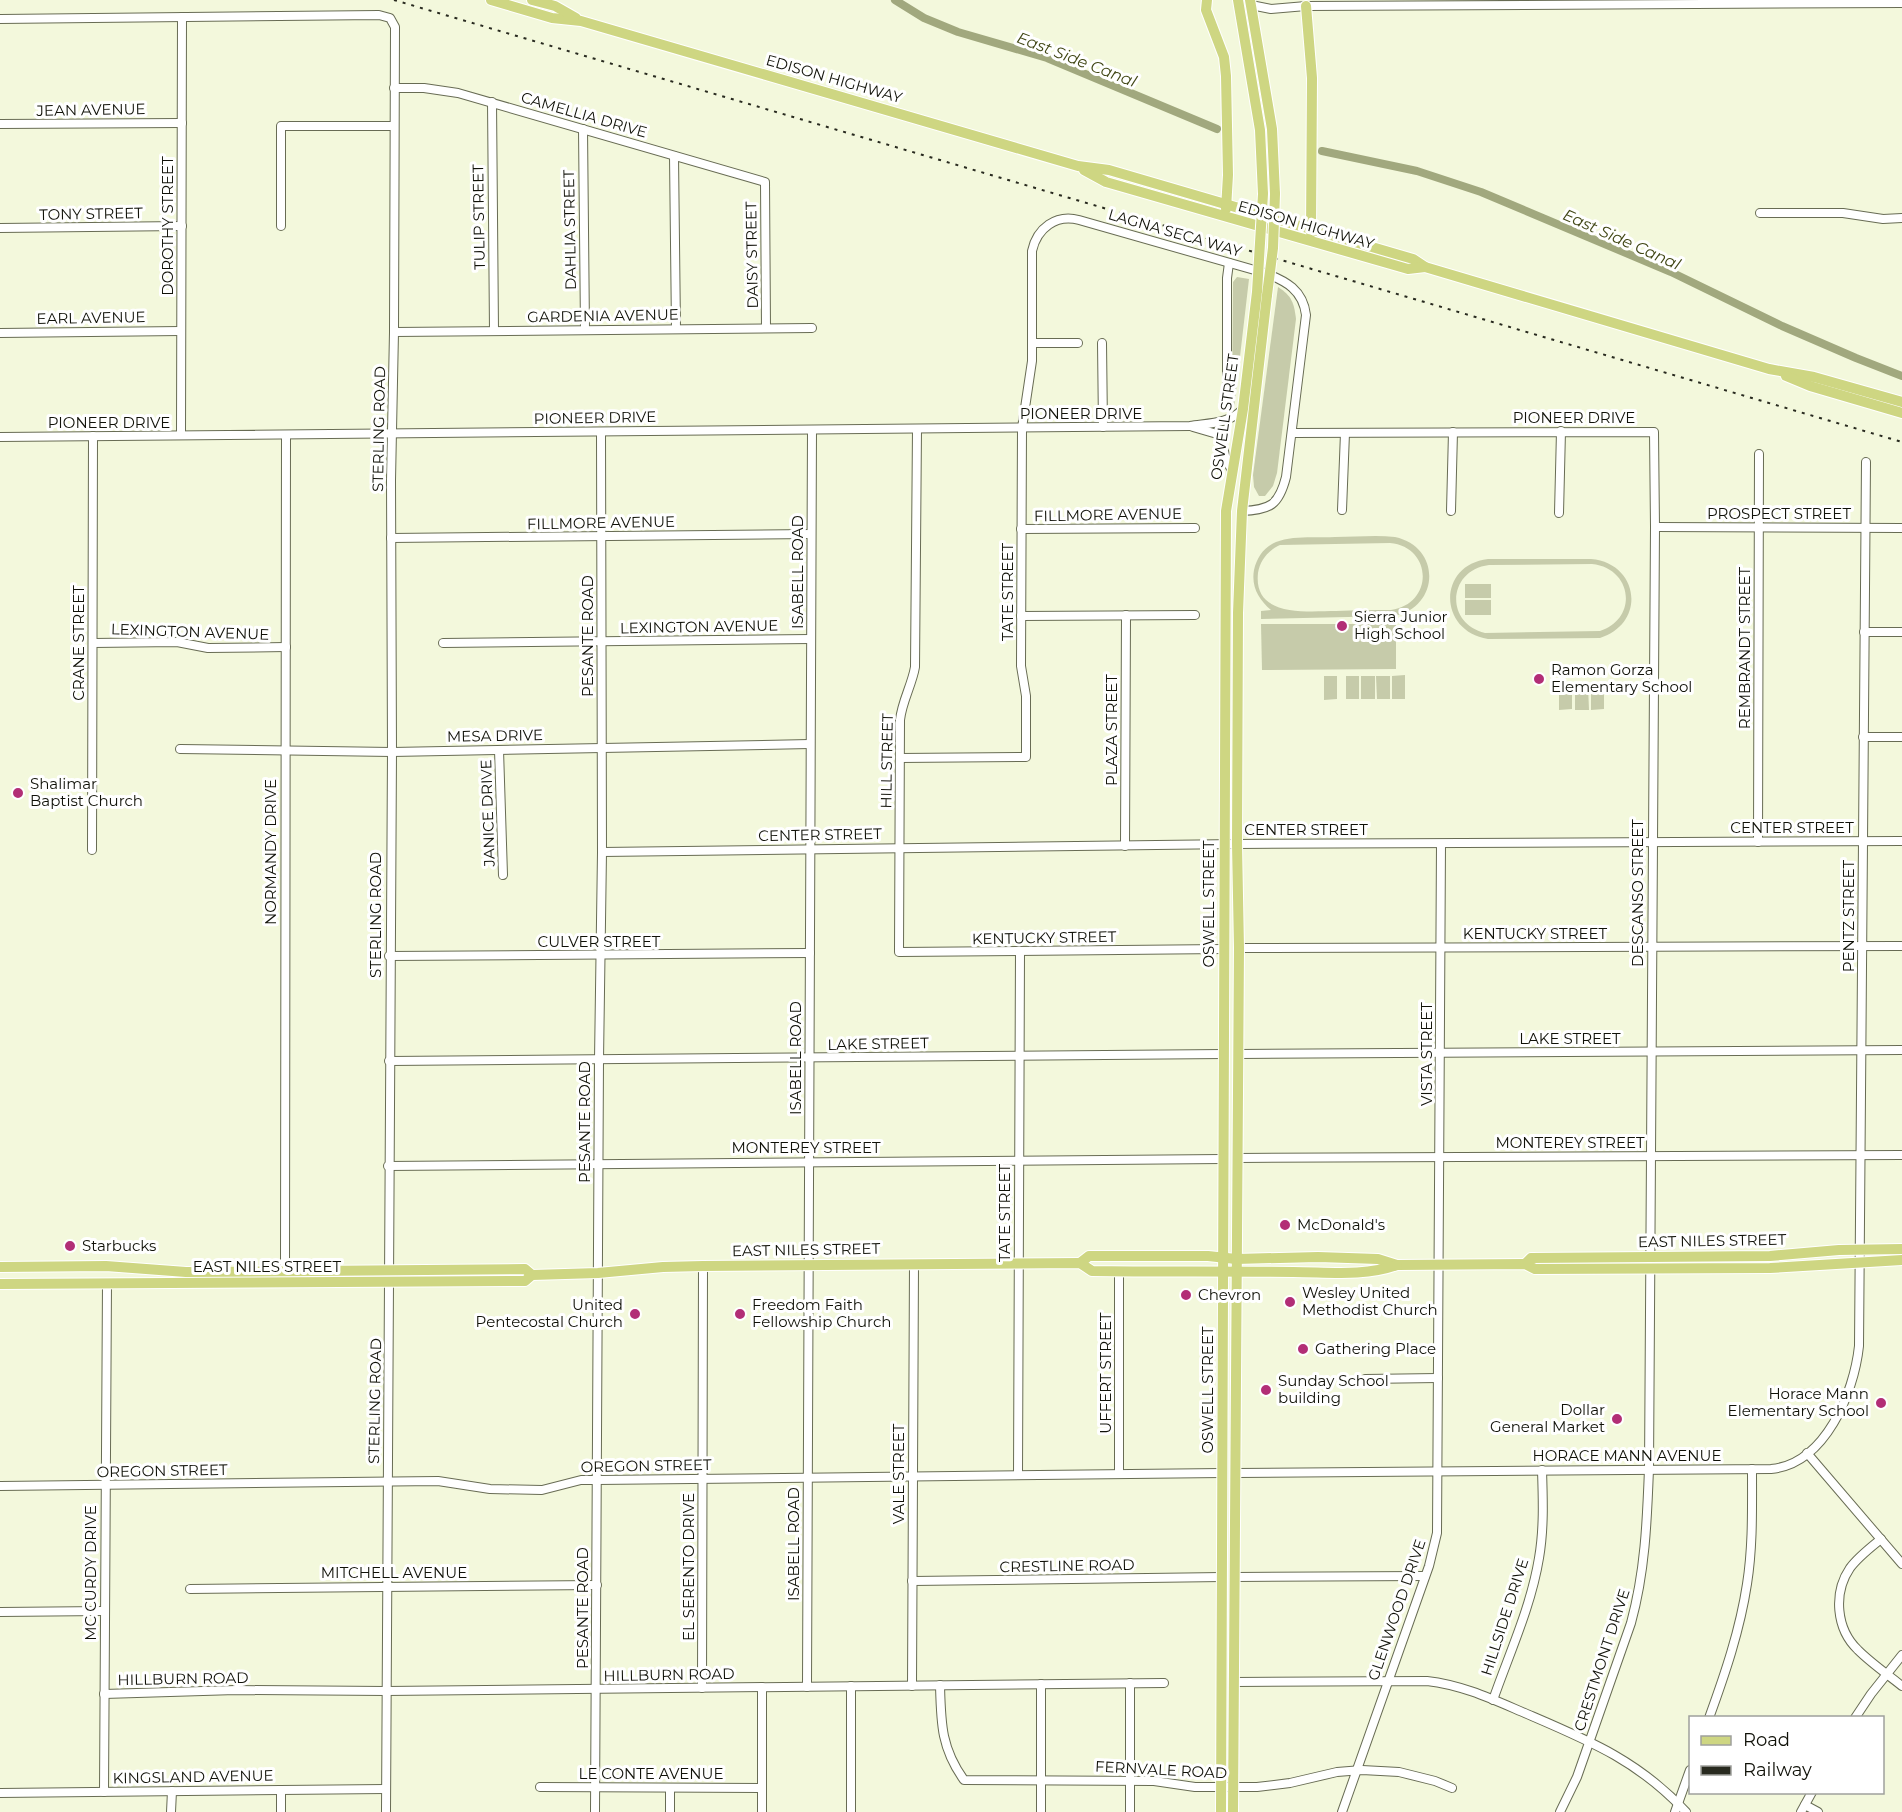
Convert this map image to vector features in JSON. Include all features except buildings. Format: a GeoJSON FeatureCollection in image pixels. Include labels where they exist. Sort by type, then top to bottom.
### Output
{"type":"FeatureCollection","features":[{"type":"Feature","properties":{"kind":"main road","name":"EDISON HIGHWAY"},"geometry":{"type":"LineString","coordinates":[[491,0],[552,18],[581,21],[1078,166],[1109,170],[1227,204],[1413,259],[1425,267],[1769,369],[1810,386],[1902,413]]}},
{"type":"Feature","properties":{"kind":"main road","name":"EDISON HIGHWAY"},"geometry":{"type":"LineString","coordinates":[[532,0],[555,6],[581,21]]}},
{"type":"Feature","properties":{"kind":"main road"},"geometry":{"type":"LineString","coordinates":[[1207,0],[1206,10],[1224,57],[1226,76],[1227,204],[1223,216]]}},
{"type":"Feature","properties":{"kind":"main road","name":"OSWELL STREET"},"geometry":{"type":"LineString","coordinates":[[1233,1812],[1239,1054],[1238,613],[1242,511],[1262,293],[1263,194],[1260,130],[1238,0]]}},
{"type":"Feature","properties":{"kind":"main road","name":"OSWELL STREET"},"geometry":{"type":"LineString","coordinates":[[1221,1812],[1226,511],[1262,293],[1273,248],[1275,194],[1272,129],[1250,2]]}},
{"type":"Feature","properties":{"kind":"main road"},"geometry":{"type":"LineString","coordinates":[[1306,6],[1312,78],[1312,229],[1308,241]]}},
{"type":"Feature","properties":{"kind":"main road","name":"EDISON HIGHWAY"},"geometry":{"type":"LineString","coordinates":[[1078,166],[1106,182],[1308,241],[1408,269],[1425,267]]}},
{"type":"Feature","properties":{"kind":"main road","name":"EDISON HIGHWAY"},"geometry":{"type":"LineString","coordinates":[[1769,369],[1814,377],[1902,402]]}},
{"type":"Feature","properties":{"kind":"main road","name":"EAST NILES STREET"},"geometry":{"type":"LineString","coordinates":[[1080,1263],[1089,1256],[1208,1256],[1236,1259],[1312,1257],[1368,1259],[1397,1264],[1526,1264],[1535,1269],[1839,1250],[1902,1249]]}},
{"type":"Feature","properties":{"kind":"main road","name":"EAST NILES STREET"},"geometry":{"type":"LineString","coordinates":[[1650,1263],[1770,1268],[1902,1260]]}},
{"type":"Feature","properties":{"kind":"main road","name":"EAST NILES STREET"},"geometry":{"type":"LineString","coordinates":[[0,1284],[525,1281],[532,1275],[598,1273],[663,1266],[1019,1262],[1080,1263],[1092,1271],[1119,1272],[1368,1273],[1397,1264]]}},
{"type":"Feature","properties":{"kind":"main road","name":"EAST NILES STREET"},"geometry":{"type":"LineString","coordinates":[[0,1267],[106,1266],[179,1271],[525,1269],[532,1275]]}},
{"type":"Feature","properties":{"kind":"main road"},"geometry":{"type":"LineString","coordinates":[[220,1282],[281,1276],[285,1270]]}},
{"type":"Feature","properties":{"kind":"main road"},"geometry":{"type":"LineString","coordinates":[[106,1283],[111,1278],[163,1277],[179,1271]]}},
{"type":"Feature","properties":{"kind":"main road"},"geometry":{"type":"LineString","coordinates":[[1222,1394],[1229,1418],[1230,1467],[1233,1472],[1237,1473]]}},
{"type":"Feature","properties":{"kind":"main road"},"geometry":{"type":"LineString","coordinates":[[1222,1473],[1228,1475],[1230,1481],[1230,1533],[1235,1551]]}},
{"type":"Feature","properties":{"kind":"street"},"geometry":{"type":"LineString","coordinates":[[1250,2],[1270,9],[1306,6],[1902,3]]}},
{"type":"Feature","properties":{"kind":"street","name":"STERLING ROAD"},"geometry":{"type":"LineString","coordinates":[[182,17],[379,15],[390,18],[394,27],[386,1812]]}},
{"type":"Feature","properties":{"kind":"street"},"geometry":{"type":"LineString","coordinates":[[0,19],[182,17]]}},
{"type":"Feature","properties":{"kind":"street","name":"DOROTHY STREET"},"geometry":{"type":"LineString","coordinates":[[181,435],[182,17]]}},
{"type":"Feature","properties":{"kind":"street","name":"CAMELLIA DRIVE"},"geometry":{"type":"LineString","coordinates":[[394,88],[441,89],[765,182]]}},
{"type":"Feature","properties":{"kind":"street","name":"TULIP STREET"},"geometry":{"type":"LineString","coordinates":[[492,102],[494,331]]}},
{"type":"Feature","properties":{"kind":"street","name":"JEAN AVENUE"},"geometry":{"type":"LineString","coordinates":[[0,124],[182,123]]}},
{"type":"Feature","properties":{"kind":"street"},"geometry":{"type":"LineString","coordinates":[[281,226],[281,126],[394,126]]}},
{"type":"Feature","properties":{"kind":"street","name":"DAHLIA STREET"},"geometry":{"type":"LineString","coordinates":[[583,129],[585,330]]}},
{"type":"Feature","properties":{"kind":"street"},"geometry":{"type":"LineString","coordinates":[[674,156],[676,329]]}},
{"type":"Feature","properties":{"kind":"street","name":"DAISY STREET"},"geometry":{"type":"LineString","coordinates":[[765,182],[766,328]]}},
{"type":"Feature","properties":{"kind":"street"},"geometry":{"type":"LineString","coordinates":[[1760,213],[1844,213],[1883,219],[1902,219]]}},
{"type":"Feature","properties":{"kind":"street","name":"LAGNA SECA WAY"},"geometry":{"type":"LineString","coordinates":[[1032,343],[1032,251],[1034,243],[1038,235],[1050,224],[1066,218],[1265,273],[1292,286],[1299,293],[1305,305],[1306,315],[1286,477],[1282,493],[1274,504],[1258,510],[1242,511]]}},
{"type":"Feature","properties":{"kind":"street","name":"TONY STREET"},"geometry":{"type":"LineString","coordinates":[[0,228],[182,226]]}},
{"type":"Feature","properties":{"kind":"street","name":"OSWELL STREET"},"geometry":{"type":"LineString","coordinates":[[1227,391],[1229,263]]}},
{"type":"Feature","properties":{"kind":"street","name":"GARDENIA AVENUE"},"geometry":{"type":"LineString","coordinates":[[394,332],[812,328]]}},
{"type":"Feature","properties":{"kind":"street","name":"EARL AVENUE"},"geometry":{"type":"LineString","coordinates":[[0,333],[181,331]]}},
{"type":"Feature","properties":{"kind":"street"},"geometry":{"type":"LineString","coordinates":[[1032,343],[1078,343]]}},
{"type":"Feature","properties":{"kind":"street","name":"TATE STREET"},"geometry":{"type":"LineString","coordinates":[[900,758],[1026,757],[1026,696],[1021,666],[1022,428],[1031,378],[1032,343]]}},
{"type":"Feature","properties":{"kind":"street"},"geometry":{"type":"LineString","coordinates":[[1102,343],[1103,427]]}},
{"type":"Feature","properties":{"kind":"street","name":"PIONEER DRIVE"},"geometry":{"type":"LineString","coordinates":[[0,437],[1190,426],[1227,421],[1235,418],[1243,408]]}},
{"type":"Feature","properties":{"kind":"street","name":"PIONEER DRIVE"},"geometry":{"type":"LineString","coordinates":[[1190,426],[1217,434],[1221,438],[1226,460],[1233,472]]}},
{"type":"Feature","properties":{"kind":"street","name":"HILL STREET"},"geometry":{"type":"LineString","coordinates":[[899,952],[901,710],[915,667],[917,429]]}},
{"type":"Feature","properties":{"kind":"street","name":"ISABELL ROAD"},"geometry":{"type":"LineString","coordinates":[[807,1687],[812,430]]}},
{"type":"Feature","properties":{"kind":"street"},"geometry":{"type":"LineString","coordinates":[[1559,513],[1561,431]]}},
{"type":"Feature","properties":{"kind":"street","name":"PESANTE ROAD"},"geometry":{"type":"LineString","coordinates":[[595,1812],[598,1164],[603,746],[602,432]]}},
{"type":"Feature","properties":{"kind":"street"},"geometry":{"type":"LineString","coordinates":[[1451,511],[1453,432]]}},
{"type":"Feature","properties":{"kind":"street","name":"PIONEER DRIVE"},"geometry":{"type":"LineString","coordinates":[[1292,433],[1654,432],[1655,527]]}},
{"type":"Feature","properties":{"kind":"street"},"geometry":{"type":"LineString","coordinates":[[1342,510],[1345,433]]}},
{"type":"Feature","properties":{"kind":"street","name":"NORMANDY DRIVE"},"geometry":{"type":"LineString","coordinates":[[285,1270],[286,435]]}},
{"type":"Feature","properties":{"kind":"street","name":"CRANE STREET"},"geometry":{"type":"LineString","coordinates":[[92,850],[93,436]]}},
{"type":"Feature","properties":{"kind":"street","name":"REMBRANDT STREET"},"geometry":{"type":"LineString","coordinates":[[1758,842],[1759,454]]}},
{"type":"Feature","properties":{"kind":"street","name":"PENTZ STREET"},"geometry":{"type":"LineString","coordinates":[[1860,1263],[1866,462]]}},
{"type":"Feature","properties":{"kind":"street","name":"PROSPECT STREET"},"geometry":{"type":"LineString","coordinates":[[1655,527],[1902,528]]}},
{"type":"Feature","properties":{"kind":"street","name":"DESCANSO STREET"},"geometry":{"type":"LineString","coordinates":[[1650,1263],[1655,527]]}},
{"type":"Feature","properties":{"kind":"street","name":"FILLMORE AVENUE"},"geometry":{"type":"LineString","coordinates":[[1021,529],[1195,528]]}},
{"type":"Feature","properties":{"kind":"street","name":"FILLMORE AVENUE"},"geometry":{"type":"LineString","coordinates":[[391,538],[811,534]]}},
{"type":"Feature","properties":{"kind":"street","name":"PLAZA STREET"},"geometry":{"type":"LineString","coordinates":[[1125,846],[1126,615]]}},
{"type":"Feature","properties":{"kind":"street"},"geometry":{"type":"LineString","coordinates":[[1021,616],[1195,615]]}},
{"type":"Feature","properties":{"kind":"street"},"geometry":{"type":"LineString","coordinates":[[1864,632],[1902,632]]}},
{"type":"Feature","properties":{"kind":"street","name":"LEXINGTON AVENUE"},"geometry":{"type":"LineString","coordinates":[[443,643],[811,639]]}},
{"type":"Feature","properties":{"kind":"street","name":"LEXINGTON AVENUE"},"geometry":{"type":"LineString","coordinates":[[93,643],[177,642],[208,648],[286,647]]}},
{"type":"Feature","properties":{"kind":"street"},"geometry":{"type":"LineString","coordinates":[[1863,737],[1902,737]]}},
{"type":"Feature","properties":{"kind":"street","name":"MESA DRIVE"},"geometry":{"type":"LineString","coordinates":[[180,749],[392,752],[603,746],[810,744]]}},
{"type":"Feature","properties":{"kind":"street","name":"JANICE DRIVE"},"geometry":{"type":"LineString","coordinates":[[500,750],[503,875]]}},
{"type":"Feature","properties":{"kind":"street","name":"CENTER STREET"},"geometry":{"type":"LineString","coordinates":[[602,852],[1225,844],[1902,841]]}},
{"type":"Feature","properties":{"kind":"street","name":"VISTA STREET"},"geometry":{"type":"LineString","coordinates":[[1439,1265],[1441,844]]}},
{"type":"Feature","properties":{"kind":"street","name":"KENTUCKY STREET"},"geometry":{"type":"LineString","coordinates":[[1239,948],[1902,946]]}},
{"type":"Feature","properties":{"kind":"street","name":"KENTUCKY STREET"},"geometry":{"type":"LineString","coordinates":[[899,952],[1224,949]]}},
{"type":"Feature","properties":{"kind":"street","name":"TATE STREET"},"geometry":{"type":"LineString","coordinates":[[1018,1475],[1020,951]]}},
{"type":"Feature","properties":{"kind":"street","name":"CULVER STREET"},"geometry":{"type":"LineString","coordinates":[[389,956],[810,953]]}},
{"type":"Feature","properties":{"kind":"street","name":"LAKE STREET"},"geometry":{"type":"LineString","coordinates":[[1239,1054],[1902,1050]]}},
{"type":"Feature","properties":{"kind":"street","name":"LAKE STREET"},"geometry":{"type":"LineString","coordinates":[[389,1061],[1224,1054]]}},
{"type":"Feature","properties":{"kind":"street","name":"MONTEREY STREET"},"geometry":{"type":"LineString","coordinates":[[1238,1158],[1902,1155]]}},
{"type":"Feature","properties":{"kind":"street","name":"MONTEREY STREET"},"geometry":{"type":"LineString","coordinates":[[388,1166],[1223,1159]]}},
{"type":"Feature","properties":{"kind":"street","name":"VALE STREET"},"geometry":{"type":"LineString","coordinates":[[912,1686],[914,1263]]}},
{"type":"Feature","properties":{"kind":"street","name":"CRESTMONT DRIVE"},"geometry":{"type":"LineString","coordinates":[[1560,1812],[1577,1777],[1637,1599],[1646,1548],[1649,1469],[1650,1263]]}},
{"type":"Feature","properties":{"kind":"street","name":"HORACE MANN AVENUE"},"geometry":{"type":"LineString","coordinates":[[1237,1473],[1752,1469],[1788,1466],[1808,1453],[1834,1422],[1854,1378],[1859,1346],[1860,1263]]}},
{"type":"Feature","properties":{"kind":"street","name":"GLENWOOD DRIVE"},"geometry":{"type":"LineString","coordinates":[[1342,1812],[1425,1576],[1437,1533],[1439,1265]]}},
{"type":"Feature","properties":{"kind":"street","name":"EL SERENTO DRIVE"},"geometry":{"type":"LineString","coordinates":[[702,1688],[703,1266]]}},
{"type":"Feature","properties":{"kind":"street","name":"UFFERT STREET"},"geometry":{"type":"LineString","coordinates":[[1119,1272],[1119,1474]]}},
{"type":"Feature","properties":{"kind":"street","name":"MC CURDY DRIVE"},"geometry":{"type":"LineString","coordinates":[[104,1791],[106,1283]]}},
{"type":"Feature","properties":{"kind":"street"},"geometry":{"type":"LineString","coordinates":[[1365,1379],[1438,1378]]}},
{"type":"Feature","properties":{"kind":"street"},"geometry":{"type":"LineString","coordinates":[[1808,1453],[1902,1564]]}},
{"type":"Feature","properties":{"kind":"street"},"geometry":{"type":"LineString","coordinates":[[1710,1716],[1736,1640],[1746,1591],[1753,1526],[1752,1469]]}},
{"type":"Feature","properties":{"kind":"street","name":"HILLSIDE DRIVE"},"geometry":{"type":"LineString","coordinates":[[1493,1700],[1528,1601],[1539,1561],[1543,1520],[1542,1470]]}},
{"type":"Feature","properties":{"kind":"street","name":"OREGON STREET"},"geometry":{"type":"LineString","coordinates":[[0,1486],[438,1481],[490,1489],[543,1490],[581,1480],[1222,1473]]}},
{"type":"Feature","properties":{"kind":"street"},"geometry":{"type":"LineString","coordinates":[[1881,1539],[1861,1556],[1844,1580],[1839,1602],[1842,1624],[1858,1650],[1902,1686]]}},
{"type":"Feature","properties":{"kind":"street"},"geometry":{"type":"LineString","coordinates":[[1235,1577],[1425,1576]]}},
{"type":"Feature","properties":{"kind":"street","name":"CRESTLINE ROAD"},"geometry":{"type":"LineString","coordinates":[[912,1581],[1222,1577]]}},
{"type":"Feature","properties":{"kind":"street","name":"MITCHELL AVENUE"},"geometry":{"type":"LineString","coordinates":[[190,1589],[597,1585]]}},
{"type":"Feature","properties":{"kind":"street"},"geometry":{"type":"LineString","coordinates":[[0,1612],[104,1611]]}},
{"type":"Feature","properties":{"kind":"street"},"geometry":{"type":"LineString","coordinates":[[1856,1716],[1886,1673],[1902,1655]]}},
{"type":"Feature","properties":{"kind":"street"},"geometry":{"type":"LineString","coordinates":[[1234,1682],[1388,1681],[1441,1683],[1472,1690],[1612,1752],[1643,1773],[1677,1808],[1686,1812]]}},
{"type":"Feature","properties":{"kind":"street"},"geometry":{"type":"LineString","coordinates":[[1130,1683],[1130,1812]]}},
{"type":"Feature","properties":{"kind":"street","name":"HILLBURN ROAD"},"geometry":{"type":"LineString","coordinates":[[104,1694],[236,1690],[387,1691],[1164,1683]]}},
{"type":"Feature","properties":{"kind":"street"},"geometry":{"type":"LineString","coordinates":[[1041,1684],[1041,1812]]}},
{"type":"Feature","properties":{"kind":"street","name":"FERNVALE ROAD"},"geometry":{"type":"LineString","coordinates":[[940,1685],[941,1720],[945,1744],[956,1769],[964,1780],[1130,1780],[1167,1781],[1195,1787],[1233,1787],[1270,1786],[1356,1770],[1399,1772],[1452,1788]]}},
{"type":"Feature","properties":{"kind":"street"},"geometry":{"type":"LineString","coordinates":[[851,1686],[851,1812]]}},
{"type":"Feature","properties":{"kind":"street"},"geometry":{"type":"LineString","coordinates":[[762,1687],[762,1812]]}},
{"type":"Feature","properties":{"kind":"street"},"geometry":{"type":"LineString","coordinates":[[1677,1808],[1689,1773]]}},
{"type":"Feature","properties":{"kind":"street","name":"LE CONTE AVENUE"},"geometry":{"type":"LineString","coordinates":[[540,1787],[762,1788]]}},
{"type":"Feature","properties":{"kind":"street"},"geometry":{"type":"LineString","coordinates":[[670,1788],[670,1812]]}},
{"type":"Feature","properties":{"kind":"street","name":"KINGSLAND AVENUE"},"geometry":{"type":"LineString","coordinates":[[0,1793],[386,1789]]}},
{"type":"Feature","properties":{"kind":"street"},"geometry":{"type":"LineString","coordinates":[[281,1790],[281,1812]]}},
{"type":"Feature","properties":{"kind":"street"},"geometry":{"type":"LineString","coordinates":[[171,1812],[172,1791]]}},
{"type":"Feature","properties":{"kind":"street"},"geometry":{"type":"LineString","coordinates":[[1811,1794],[1803,1808],[1818,1812]]}},
{"type":"Feature","properties":{"kind":"green space"},"geometry":{"type":"Polygon","coordinates":[[[1237,277],[1249,279],[1234,408],[1225,412],[1221,405],[1221,396],[1232,395],[1233,282],[1237,277]]]}},
{"type":"Feature","properties":{"kind":"green space"},"geometry":{"type":"Polygon","coordinates":[[[1278,287],[1292,300],[1296,319],[1277,473],[1273,486],[1265,496],[1259,496],[1254,487],[1253,475],[1278,287]]]}},
{"type":"Feature","properties":{"kind":"green space"},"geometry":{"type":"Polygon","coordinates":[[[1395,537],[1410,543],[1421,552],[1427,564],[1429,577],[1427,590],[1420,602],[1409,611],[1393,616],[1261,619],[1261,611],[1271,610],[1257,593],[1253,576],[1257,561],[1272,544],[1297,538],[1395,537]],[[1390,543],[1280,545],[1269,553],[1261,564],[1258,573],[1259,588],[1264,598],[1284,609],[1297,611],[1391,610],[1405,606],[1415,598],[1421,587],[1423,576],[1421,564],[1414,554],[1404,547],[1390,543]]]}},
{"type":"Feature","properties":{"kind":"green space"},"geometry":{"type":"Polygon","coordinates":[[[1488,559],[1591,559],[1607,563],[1619,571],[1627,582],[1631,594],[1630,607],[1625,620],[1615,630],[1600,638],[1488,639],[1472,634],[1460,624],[1453,612],[1450,598],[1452,585],[1459,573],[1471,564],[1488,559]],[[1592,564],[1489,565],[1475,569],[1465,576],[1456,597],[1457,608],[1463,619],[1472,627],[1485,633],[1600,631],[1612,625],[1621,616],[1626,594],[1616,574],[1605,567],[1592,564]]]}},
{"type":"Feature","properties":{"kind":"green space"},"geometry":{"type":"Polygon","coordinates":[[[1465,584],[1491,584],[1491,598],[1465,598],[1465,584]]]}},
{"type":"Feature","properties":{"kind":"green space"},"geometry":{"type":"Polygon","coordinates":[[[1465,600],[1491,600],[1491,615],[1465,615],[1465,600]]]}},
{"type":"Feature","properties":{"kind":"green space"},"geometry":{"type":"Polygon","coordinates":[[[1261,624],[1396,624],[1396,669],[1262,670],[1261,624]]]}},
{"type":"Feature","properties":{"kind":"green space"},"geometry":{"type":"Polygon","coordinates":[[[1405,675],[1405,699],[1392,699],[1392,676],[1405,675]]]}},
{"type":"Feature","properties":{"kind":"green space"},"geometry":{"type":"Polygon","coordinates":[[[1324,676],[1337,676],[1337,699],[1324,700],[1324,676]]]}},
{"type":"Feature","properties":{"kind":"green space"},"geometry":{"type":"Polygon","coordinates":[[[1346,676],[1359,676],[1359,699],[1346,699],[1346,676]]]}},
{"type":"Feature","properties":{"kind":"green space"},"geometry":{"type":"Polygon","coordinates":[[[1361,676],[1375,676],[1375,699],[1361,699],[1361,676]]]}},
{"type":"Feature","properties":{"kind":"green space"},"geometry":{"type":"Polygon","coordinates":[[[1376,676],[1390,676],[1390,699],[1377,699],[1376,676]]]}},
{"type":"Feature","properties":{"kind":"green space"},"geometry":{"type":"Polygon","coordinates":[[[1559,686],[1572,686],[1572,709],[1559,710],[1559,686]]]}},
{"type":"Feature","properties":{"kind":"green space"},"geometry":{"type":"Polygon","coordinates":[[[1588,686],[1589,710],[1575,710],[1575,687],[1588,686]]]}},
{"type":"Feature","properties":{"kind":"green space"},"geometry":{"type":"Polygon","coordinates":[[[1591,686],[1604,686],[1604,709],[1591,710],[1591,686]]]}},
{"type":"Feature","properties":{"kind":"waterway","name":"East Side Canal"},"geometry":{"type":"LineString","coordinates":[[895,0],[924,18],[958,32],[1047,58],[1217,129]]}},
{"type":"Feature","properties":{"kind":"waterway","name":"East Side Canal"},"geometry":{"type":"LineString","coordinates":[[1322,151],[1417,171],[1481,192],[1671,272],[1782,326],[1902,376]]}},
{"type":"Feature","properties":{"kind":"railway"},"geometry":{"type":"LineString","coordinates":[[394,0],[1902,442]]}},
{"type":"Feature","properties":{"kind":"place","name":"Sierra Junior High School"},"geometry":{"type":"Point","coordinates":[1342,626]}},
{"type":"Feature","properties":{"kind":"place","name":"Ramon Gorza Elementary School"},"geometry":{"type":"Point","coordinates":[1539,679]}},
{"type":"Feature","properties":{"kind":"place","name":"Shalimar Baptist Church"},"geometry":{"type":"Point","coordinates":[18,793]}},
{"type":"Feature","properties":{"kind":"place","name":"McDonald's"},"geometry":{"type":"Point","coordinates":[1285,1225]}},
{"type":"Feature","properties":{"kind":"place","name":"Starbucks"},"geometry":{"type":"Point","coordinates":[70,1246]}},
{"type":"Feature","properties":{"kind":"place","name":"Chevron"},"geometry":{"type":"Point","coordinates":[1186,1295]}},
{"type":"Feature","properties":{"kind":"place","name":"Wesley United Methodist Church"},"geometry":{"type":"Point","coordinates":[1290,1302]}},
{"type":"Feature","properties":{"kind":"place","name":"United Pentecostal Church"},"geometry":{"type":"Point","coordinates":[635,1314]}},
{"type":"Feature","properties":{"kind":"place","name":"Freedom Faith Fellowship Church"},"geometry":{"type":"Point","coordinates":[740,1314]}},
{"type":"Feature","properties":{"kind":"place","name":"Gathering Place"},"geometry":{"type":"Point","coordinates":[1303,1349]}},
{"type":"Feature","properties":{"kind":"place","name":"Sunday School building"},"geometry":{"type":"Point","coordinates":[1266,1390]}},
{"type":"Feature","properties":{"kind":"place","name":"Horace Mann Elementary School"},"geometry":{"type":"Point","coordinates":[1881,1403]}},
{"type":"Feature","properties":{"kind":"place","name":"Dollar General Market"},"geometry":{"type":"Point","coordinates":[1617,1419]}}]}
